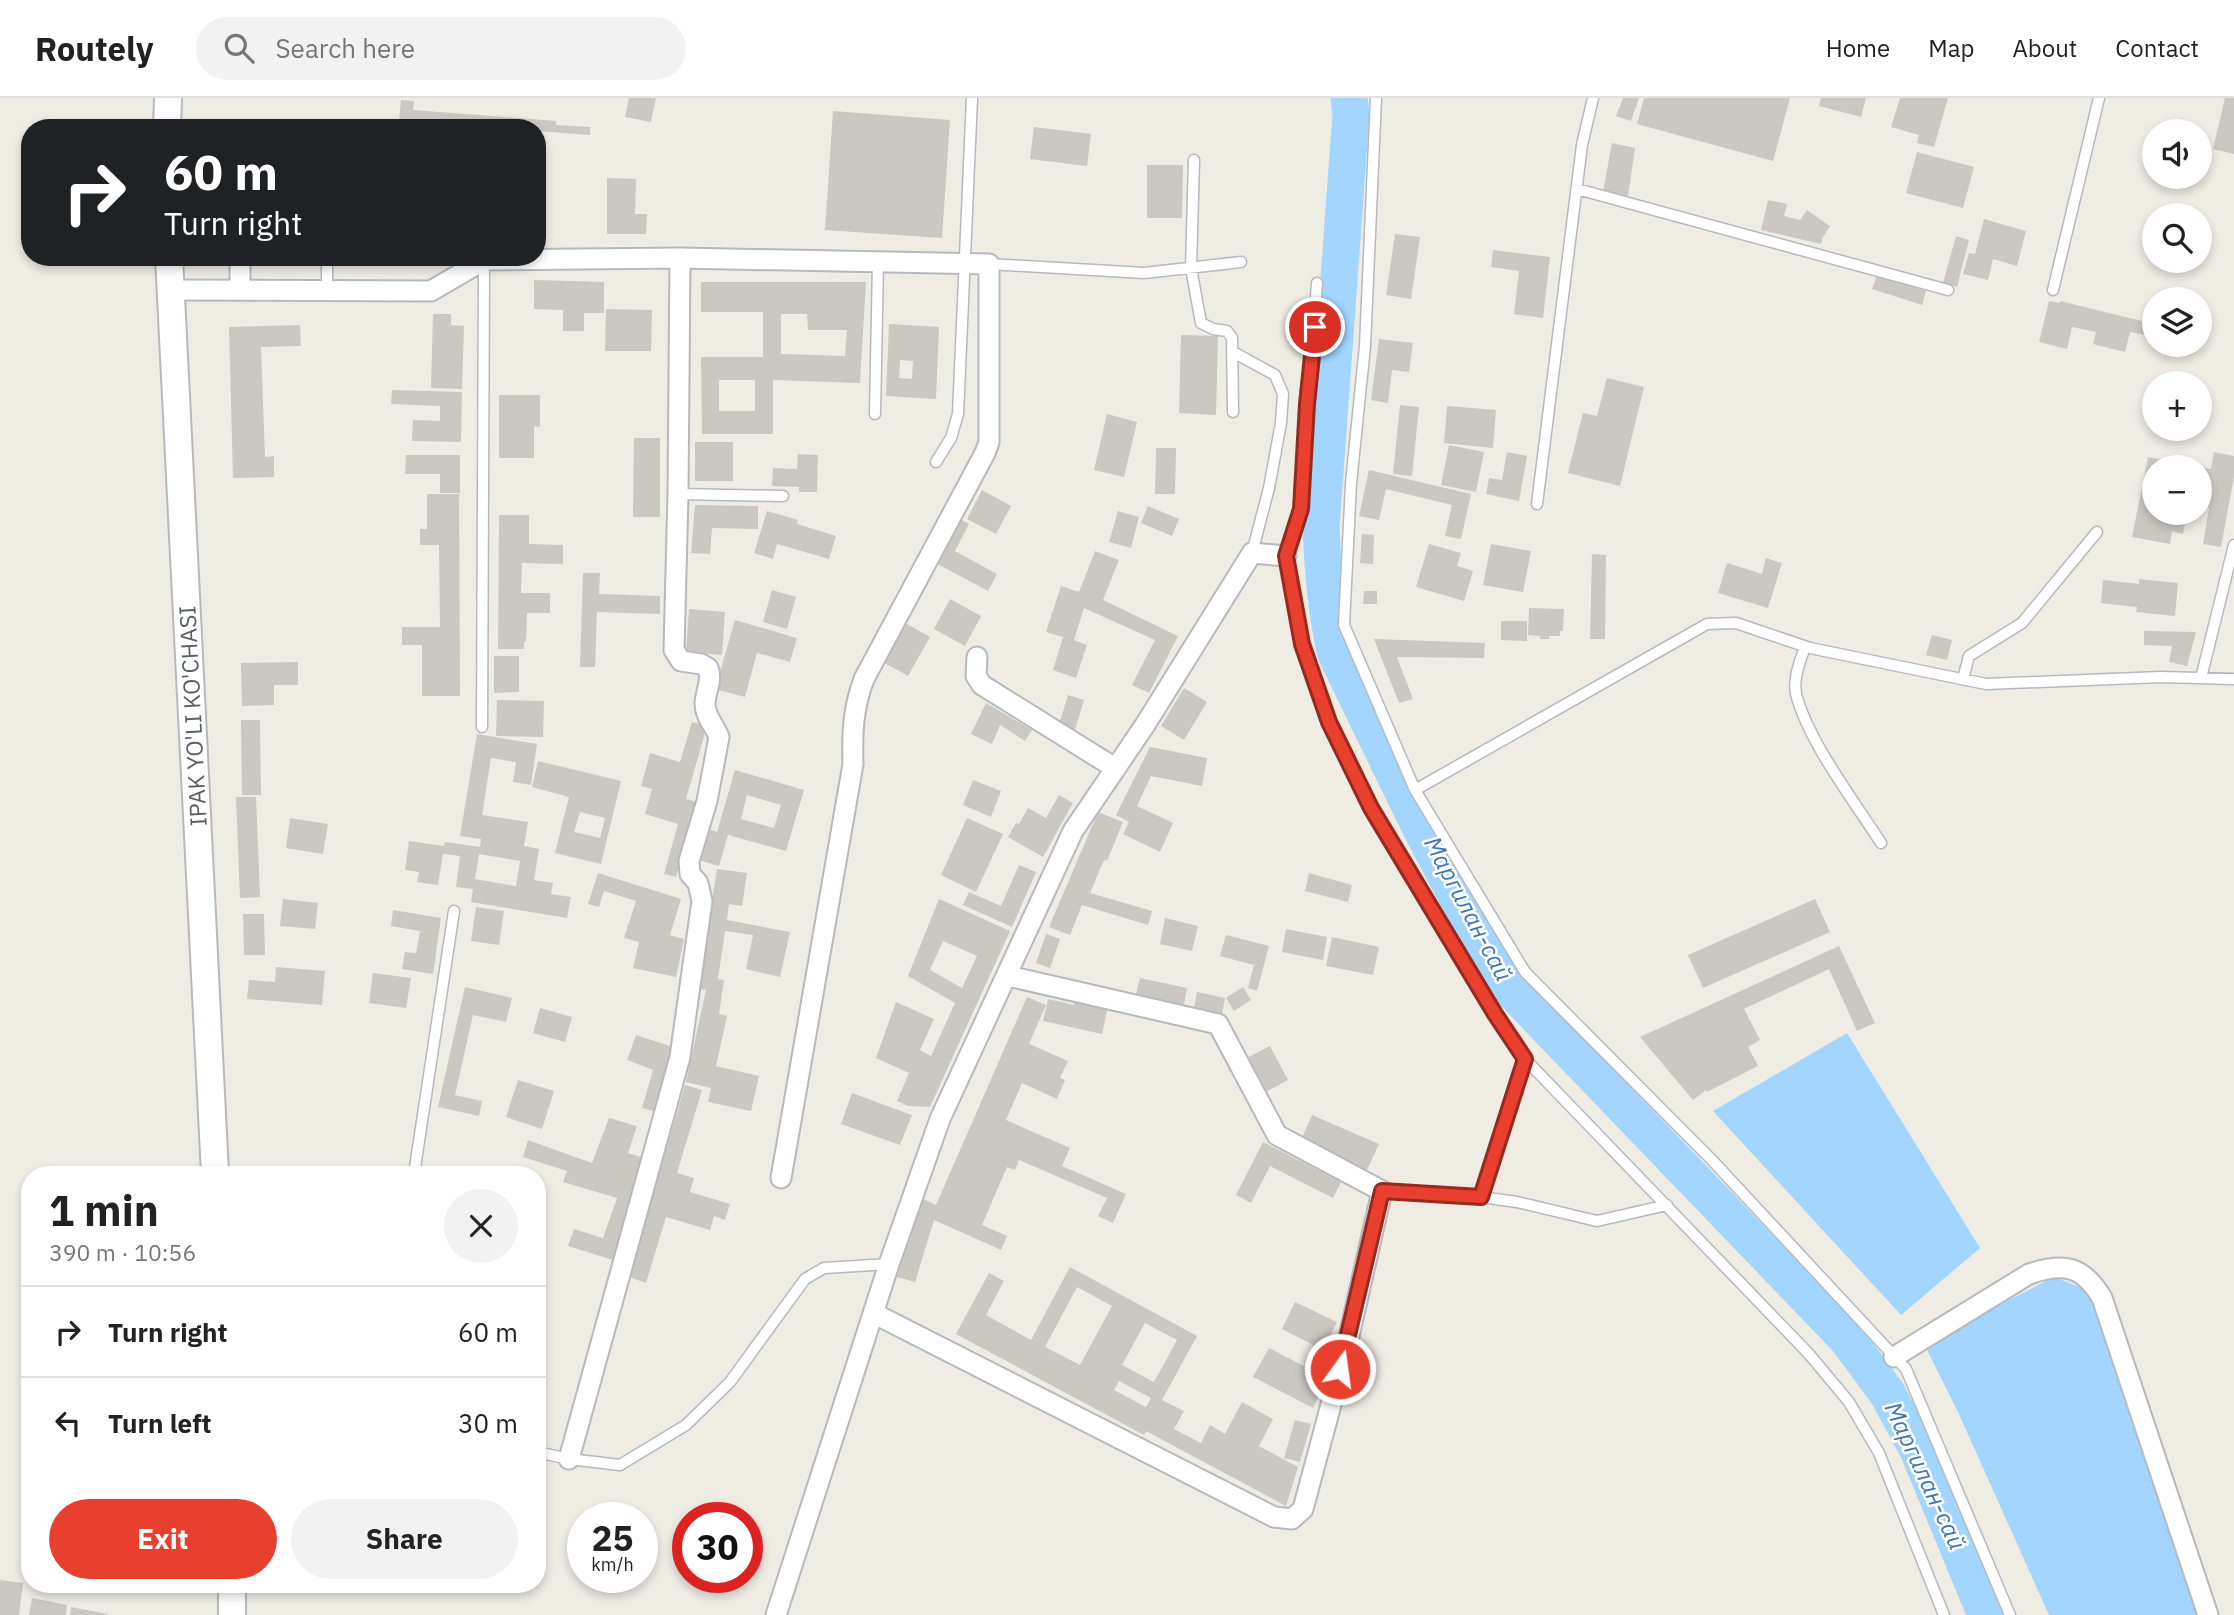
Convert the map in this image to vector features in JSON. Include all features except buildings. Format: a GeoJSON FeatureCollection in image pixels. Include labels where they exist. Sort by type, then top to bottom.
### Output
{"type":"FeatureCollection","features":[{"type":"Feature","properties":{"kind":"main road"},"geometry":{"type":"LineString","coordinates":[[167,119],[168,98]]}},
{"type":"Feature","properties":{"kind":"main road","name":"IPAK YO'LI KO'CHASI"},"geometry":{"type":"LineString","coordinates":[[169,266],[215,1166]]}},
{"type":"Feature","properties":{"kind":"main road"},"geometry":{"type":"LineString","coordinates":[[232,1593],[232,1615]]}},
{"type":"Feature","properties":{"kind":"street"},"geometry":{"type":"LineString","coordinates":[[546,258],[989,264],[989,442],[856,699],[852,727],[853,764],[781,1178]]}},
{"type":"Feature","properties":{"kind":"street"},"geometry":{"type":"LineString","coordinates":[[569,1459],[680,1057],[702,901],[698,883],[690,874],[689,861],[707,801],[719,737],[708,718],[705,705],[711,675],[708,668],[701,664],[681,661],[674,650],[680,258]]}},
{"type":"Feature","properties":{"kind":"street"},"geometry":{"type":"LineString","coordinates":[[240,266],[240,290]]}},
{"type":"Feature","properties":{"kind":"street"},"geometry":{"type":"LineString","coordinates":[[169,290],[431,291],[471,266]]}},
{"type":"Feature","properties":{"kind":"street"},"geometry":{"type":"LineString","coordinates":[[776,1615],[889,1264],[940,1119],[1073,831],[1152,715],[1252,553],[1286,556]]}},
{"type":"Feature","properties":{"kind":"street"},"geometry":{"type":"LineString","coordinates":[[977,657],[976,676],[982,685],[1115,768]]}},
{"type":"Feature","properties":{"kind":"street"},"geometry":{"type":"LineString","coordinates":[[874,1314],[1274,1517],[1292,1519],[1303,1509],[1347,1345],[1382,1191],[1277,1135],[1217,1024],[1008,976]]}},
{"type":"Feature","properties":{"kind":"street"},"geometry":{"type":"LineString","coordinates":[[1894,1357],[2029,1274],[2043,1269],[2067,1268],[2082,1272],[2092,1281],[2102,1298],[2208,1615]]}},
{"type":"Feature","properties":{"kind":"lane"},"geometry":{"type":"LineString","coordinates":[[936,462],[951,438],[958,414],[972,98]]}},
{"type":"Feature","properties":{"kind":"lane"},"geometry":{"type":"LineString","coordinates":[[1377,98],[1365,346],[1351,482],[1343,625],[1415,790],[1525,972],[1711,1159],[1906,1369],[2010,1615]]}},
{"type":"Feature","properties":{"kind":"lane"},"geometry":{"type":"LineString","coordinates":[[1537,505],[1582,145],[1593,98]]}},
{"type":"Feature","properties":{"kind":"lane"},"geometry":{"type":"LineString","coordinates":[[2053,290],[2099,98]]}},
{"type":"Feature","properties":{"kind":"lane"},"geometry":{"type":"LineString","coordinates":[[1194,160],[1191,268],[1201,323],[1213,329],[1227,331],[1232,338],[1233,412]]}},
{"type":"Feature","properties":{"kind":"lane"},"geometry":{"type":"LineString","coordinates":[[1577,189],[1948,290]]}},
{"type":"Feature","properties":{"kind":"lane"},"geometry":{"type":"LineString","coordinates":[[875,414],[878,262]]}},
{"type":"Feature","properties":{"kind":"lane"},"geometry":{"type":"LineString","coordinates":[[989,264],[1144,273],[1241,262]]}},
{"type":"Feature","properties":{"kind":"lane"},"geometry":{"type":"LineString","coordinates":[[327,266],[327,290]]}},
{"type":"Feature","properties":{"kind":"lane"},"geometry":{"type":"LineString","coordinates":[[482,727],[484,266]]}},
{"type":"Feature","properties":{"kind":"lane"},"geometry":{"type":"LineString","coordinates":[[1317,283],[1301,509],[1286,556],[1302,644],[1329,722],[1371,808],[1525,1059],[1809,1354],[1849,1402],[1878,1453],[1944,1615]]}},
{"type":"Feature","properties":{"kind":"lane"},"geometry":{"type":"LineString","coordinates":[[1233,352],[1275,375],[1283,394],[1281,423],[1269,488],[1252,553]]}},
{"type":"Feature","properties":{"kind":"lane"},"geometry":{"type":"LineString","coordinates":[[678,494],[783,496]]}},
{"type":"Feature","properties":{"kind":"lane"},"geometry":{"type":"LineString","coordinates":[[1963,679],[1969,656],[2022,623],[2097,532]]}},
{"type":"Feature","properties":{"kind":"lane"},"geometry":{"type":"LineString","coordinates":[[2201,678],[2234,545]]}},
{"type":"Feature","properties":{"kind":"lane"},"geometry":{"type":"LineString","coordinates":[[1415,790],[1707,624],[1736,623],[1805,647],[1986,684],[2161,677],[2234,679]]}},
{"type":"Feature","properties":{"kind":"lane"},"geometry":{"type":"LineString","coordinates":[[1805,647],[1797,667],[1796,692],[1817,743],[1881,843]]}},
{"type":"Feature","properties":{"kind":"lane"},"geometry":{"type":"LineString","coordinates":[[415,1166],[454,911]]}},
{"type":"Feature","properties":{"kind":"lane"},"geometry":{"type":"LineString","coordinates":[[1481,1197],[1525,1059]]}},
{"type":"Feature","properties":{"kind":"lane"},"geometry":{"type":"LineString","coordinates":[[1382,1191],[1517,1202],[1597,1222],[1667,1205]]}},
{"type":"Feature","properties":{"kind":"lane"},"geometry":{"type":"LineString","coordinates":[[546,1454],[620,1465],[686,1425],[730,1382],[805,1279],[824,1268],[889,1264]]}},
{"type":"Feature","properties":{"kind":"water"},"geometry":{"type":"Polygon","coordinates":[[[1847,1033],[1980,1248],[1901,1315],[1713,1111],[1847,1033]]]}},
{"type":"Feature","properties":{"kind":"water"},"geometry":{"type":"Polygon","coordinates":[[[2054,1277],[2090,1291],[2198,1615],[2049,1615],[1958,1412],[1924,1344],[2054,1277]]]}},
{"type":"Feature","properties":{"kind":"waterway","name":"Маргилан-сай"},"geometry":{"type":"LineString","coordinates":[[1349,98],[1351,114],[1321,527],[1326,591],[1336,654],[1420,827],[1499,977],[1848,1340],[1887,1393],[1918,1450],[1986,1615]]}},
{"type":"Feature","properties":{"kind":"route"},"geometry":{"type":"LineString","coordinates":[[1315,327],[1301,509],[1286,556],[1302,644],[1329,722],[1371,808],[1525,1059],[1481,1197],[1382,1191],[1340,1369]]}}]}
